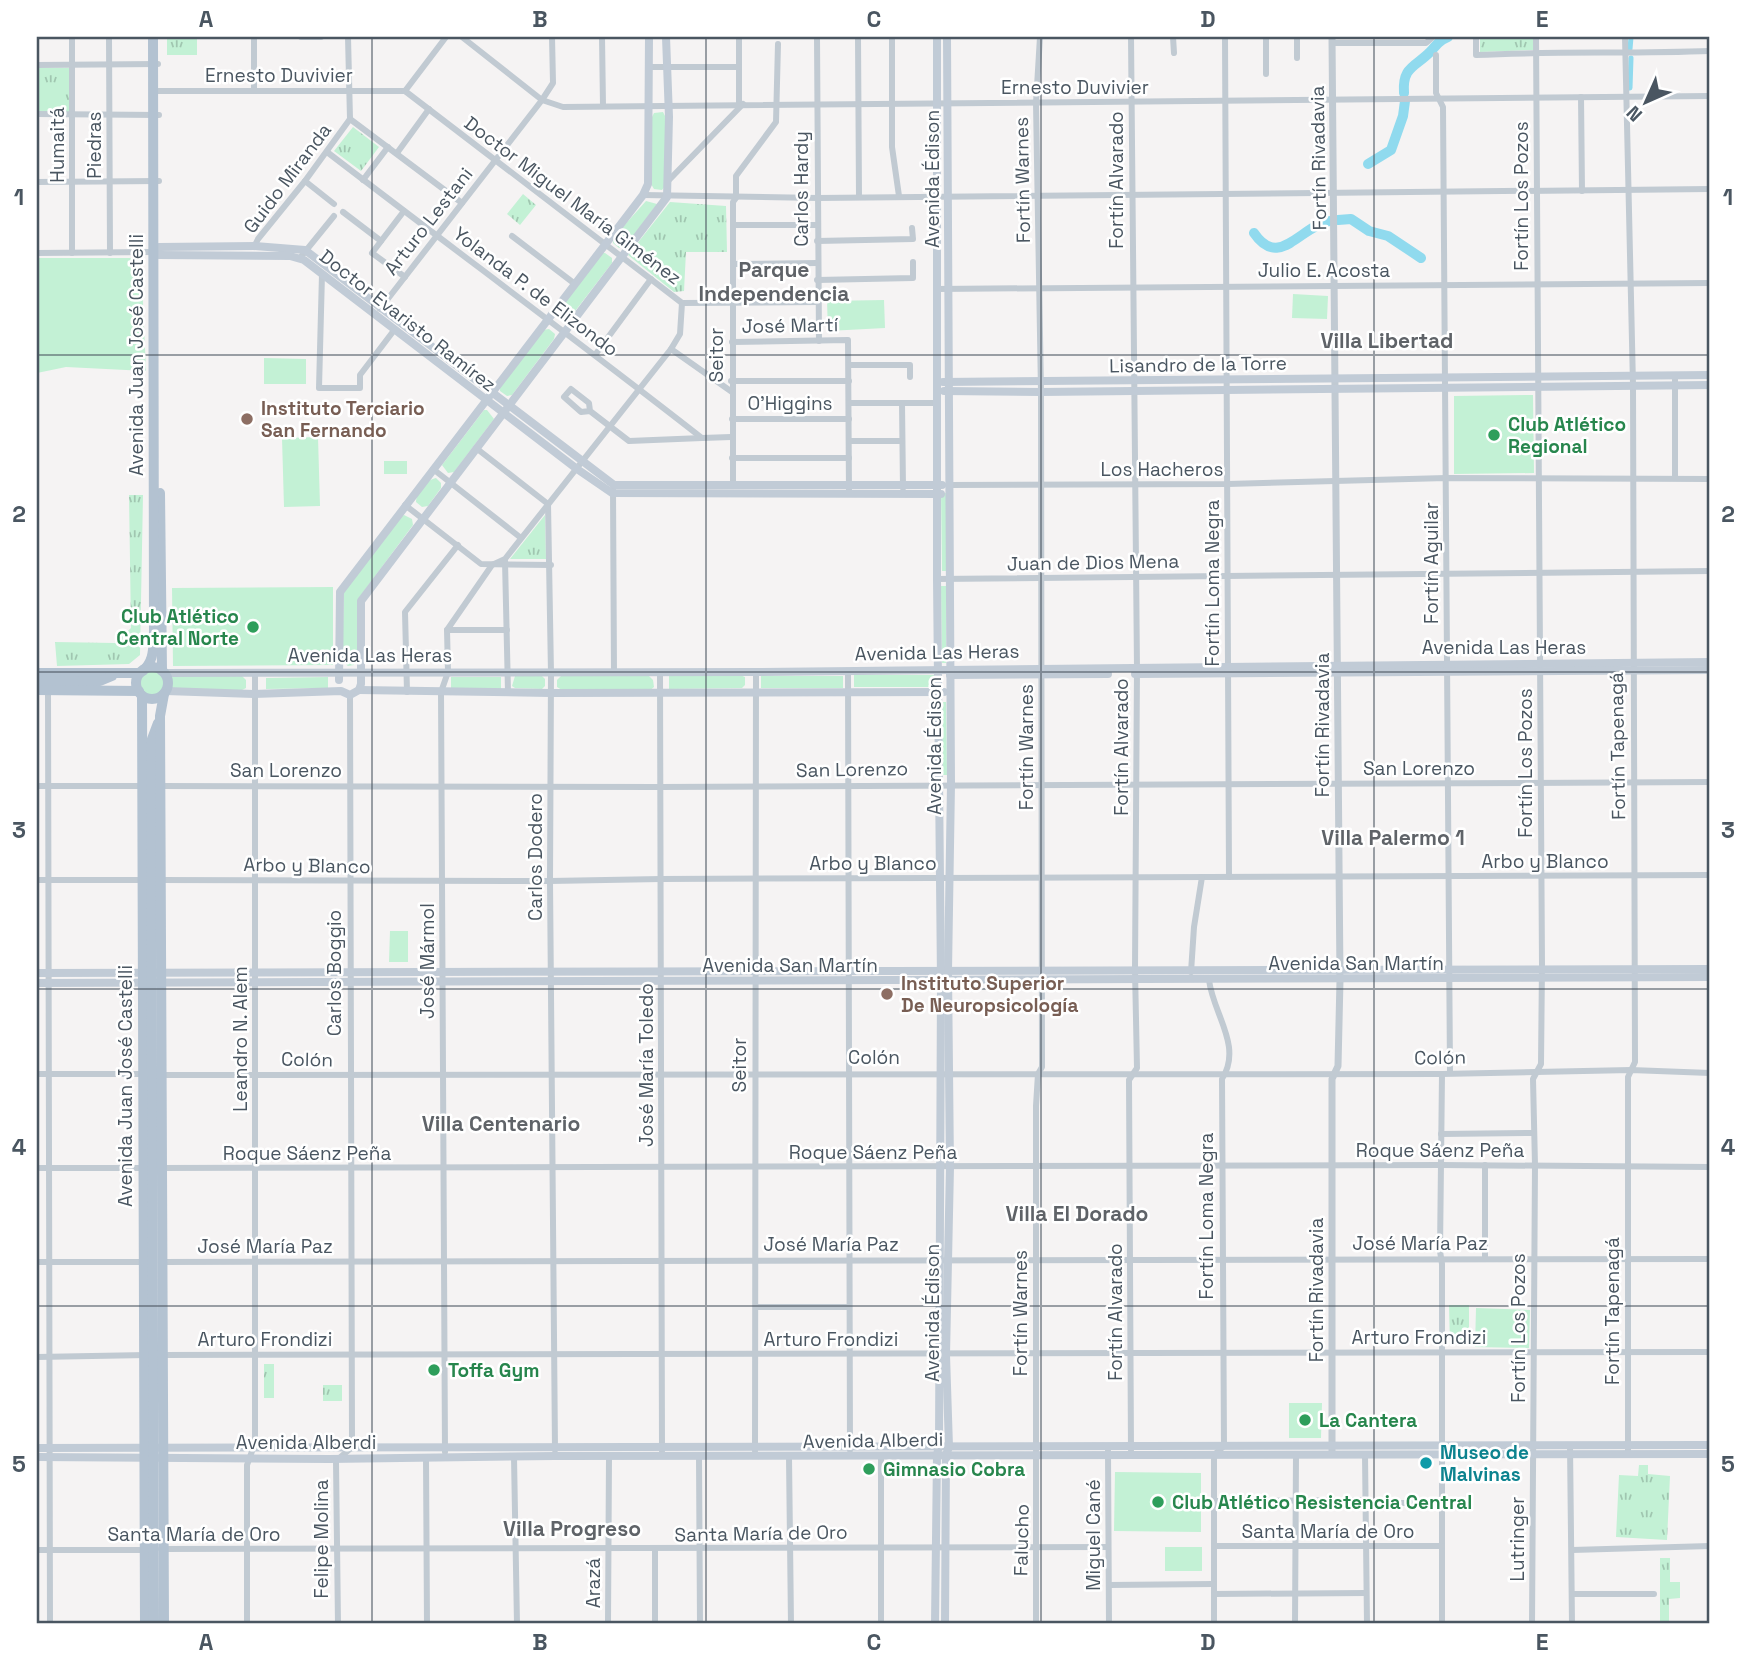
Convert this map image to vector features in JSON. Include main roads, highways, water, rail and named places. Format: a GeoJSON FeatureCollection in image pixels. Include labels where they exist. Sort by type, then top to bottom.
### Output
{"type":"FeatureCollection","features":[{"type":"Feature","properties":{"kind":"main road","name":"Avenida Juan José Castelli"},"geometry":{"type":"LineString","coordinates":[[153,37],[156,91],[163,672]]}},
{"type":"Feature","properties":{"kind":"main road","name":"Avenida Juan José Castelli"},"geometry":{"type":"LineString","coordinates":[[155,64],[159,37]]}},
{"type":"Feature","properties":{"kind":"main road"},"geometry":{"type":"LineString","coordinates":[[355,693],[350,675],[340,592],[643,195],[648,184],[649,37]]}},
{"type":"Feature","properties":{"kind":"main road"},"geometry":{"type":"LineString","coordinates":[[341,691],[350,675],[361,601],[667,197],[669,104],[666,37]]}},
{"type":"Feature","properties":{"kind":"main road","name":"Avenida Édison"},"geometry":{"type":"LineString","coordinates":[[937,37],[938,403],[949,579],[951,784],[945,976]]}},
{"type":"Feature","properties":{"kind":"main road","name":"Avenida Édison"},"geometry":{"type":"LineString","coordinates":[[944,1452],[945,976],[940,878],[937,579],[948,387],[947,37]]}},
{"type":"Feature","properties":{"kind":"main road","name":"Avenida Juan José Castelli"},"geometry":{"type":"LineString","coordinates":[[142,672],[153,656],[154,636],[157,251]]}},
{"type":"Feature","properties":{"kind":"main road","name":"Doctor Evaristo Ramírez"},"geometry":{"type":"LineString","coordinates":[[157,251],[302,254],[613,489]]}},
{"type":"Feature","properties":{"kind":"main road","name":"Doctor Evaristo Ramírez"},"geometry":{"type":"LineString","coordinates":[[302,254],[322,274],[334,278]]}},
{"type":"Feature","properties":{"kind":"main road","name":"Doctor Evaristo Ramírez"},"geometry":{"type":"LineString","coordinates":[[378,311],[395,329],[489,396]]}},
{"type":"Feature","properties":{"kind":"main road","name":"Lisandro de la Torre"},"geometry":{"type":"LineString","coordinates":[[1675,381],[1710,375]]}},
{"type":"Feature","properties":{"kind":"main road","name":"Lisandro de la Torre"},"geometry":{"type":"LineString","coordinates":[[948,387],[1039,381],[1335,378],[1445,383]]}},
{"type":"Feature","properties":{"kind":"main road","name":"Lisandro de la Torre"},"geometry":{"type":"LineString","coordinates":[[938,387],[1041,392],[1336,389],[1445,383],[1632,381],[1675,381],[1710,385]]}},
{"type":"Feature","properties":{"kind":"main road","name":"Los Hacheros"},"geometry":{"type":"LineString","coordinates":[[613,489],[943,490]]}},
{"type":"Feature","properties":{"kind":"main road","name":"Avenida Las Heras"},"geometry":{"type":"LineString","coordinates":[[1632,667],[1710,662]]}},
{"type":"Feature","properties":{"kind":"main road","name":"Avenida Las Heras"},"geometry":{"type":"LineString","coordinates":[[163,672],[350,675],[406,672],[1042,672],[1632,667],[1710,670]]}},
{"type":"Feature","properties":{"kind":"main road"},"geometry":{"type":"LineString","coordinates":[[37,673],[48,682],[141,693],[153,699],[165,693],[168,684],[163,672],[152,668],[142,672],[48,682],[37,690]]}},
{"type":"Feature","properties":{"kind":"main road"},"geometry":{"type":"LineString","coordinates":[[141,693],[137,682],[142,672]]}},
{"type":"Feature","properties":{"kind":"main road"},"geometry":{"type":"LineString","coordinates":[[37,682],[100,681],[119,673]]}},
{"type":"Feature","properties":{"kind":"main road"},"geometry":{"type":"LineString","coordinates":[[100,681],[118,690]]}},
{"type":"Feature","properties":{"kind":"main road","name":"Avenida Las Heras"},"geometry":{"type":"LineString","coordinates":[[165,693],[660,693],[848,690],[950,692]]}},
{"type":"Feature","properties":{"kind":"main road","name":"Avenida Juan José Castelli"},"geometry":{"type":"LineString","coordinates":[[141,693],[151,786]]}},
{"type":"Feature","properties":{"kind":"main road","name":"Avenida Juan José Castelli"},"geometry":{"type":"LineString","coordinates":[[151,786],[165,693]]}},
{"type":"Feature","properties":{"kind":"main road","name":"Avenida Juan José Castelli"},"geometry":{"type":"LineString","coordinates":[[143,715],[152,739]]}},
{"type":"Feature","properties":{"kind":"main road","name":"Avenida Juan José Castelli"},"geometry":{"type":"LineString","coordinates":[[154,1453],[151,786],[152,739],[160,716]]}},
{"type":"Feature","properties":{"kind":"main road","name":"Avenida San Martín"},"geometry":{"type":"LineString","coordinates":[[37,983],[349,971],[443,976],[551,977],[755,976],[849,971],[1042,980],[1135,979],[1339,969],[1448,974]]}},
{"type":"Feature","properties":{"kind":"main road","name":"Avenida San Martín"},"geometry":{"type":"LineString","coordinates":[[755,976],[849,981],[1042,970],[1135,970],[1191,975],[1209,980],[1340,980],[1448,974],[1635,973],[1710,969]]}},
{"type":"Feature","properties":{"kind":"main road","name":"Avenida San Martín"},"geometry":{"type":"LineString","coordinates":[[37,973],[255,983],[350,982],[443,976]]}},
{"type":"Feature","properties":{"kind":"main road","name":"Avenida San Martín"},"geometry":{"type":"LineString","coordinates":[[1635,973],[1710,978]]}},
{"type":"Feature","properties":{"kind":"main road","name":"Avenida Édison"},"geometry":{"type":"LineString","coordinates":[[939,1446],[943,1354]]}},
{"type":"Feature","properties":{"kind":"main road","name":"Avenida Alberdi"},"geometry":{"type":"LineString","coordinates":[[1037,1451],[1108,1456],[1131,1451],[1224,1446],[1332,1450],[1570,1450],[1710,1445]]}},
{"type":"Feature","properties":{"kind":"main road","name":"Avenida Alberdi"},"geometry":{"type":"LineString","coordinates":[[154,1453],[253,1447],[445,1446],[609,1457],[699,1457],[755,1452],[789,1457],[939,1446],[944,1452]]}},
{"type":"Feature","properties":{"kind":"main road","name":"Avenida Alberdi"},"geometry":{"type":"LineString","coordinates":[[37,1448],[50,1452],[154,1453],[249,1458],[514,1457],[662,1446],[755,1452],[850,1451],[881,1456],[1108,1446],[1131,1451],[1214,1455],[1296,1455],[1332,1450],[1365,1455],[1442,1450]]}},
{"type":"Feature","properties":{"kind":"main road","name":"Avenida Alberdi"},"geometry":{"type":"LineString","coordinates":[[1628,1449],[1710,1454]]}},
{"type":"Feature","properties":{"kind":"main road","name":"Avenida Alberdi"},"geometry":{"type":"LineString","coordinates":[[37,1457],[50,1452]]}},
{"type":"Feature","properties":{"kind":"main road"},"geometry":{"type":"LineString","coordinates":[[935,1624],[934,1548],[944,1452]]}},
{"type":"Feature","properties":{"kind":"main road"},"geometry":{"type":"LineString","coordinates":[[944,1452],[945,1624]]}},
{"type":"Feature","properties":{"kind":"main road"},"geometry":{"type":"LineString","coordinates":[[153,1624],[154,1453]]}},
{"type":"Feature","properties":{"kind":"main road"},"geometry":{"type":"LineString","coordinates":[[145,1624],[154,1550],[154,1453]]}},
{"type":"Feature","properties":{"kind":"main road"},"geometry":{"type":"LineString","coordinates":[[154,1550],[164,1624]]}},
{"type":"Feature","properties":{"kind":"waterway"},"geometry":{"type":"LineString","coordinates":[[1404,93],[1405,77],[1411,68],[1448,37]]}},
{"type":"Feature","properties":{"kind":"waterway"},"geometry":{"type":"LineString","coordinates":[[1630,49],[1631,37]]}},
{"type":"Feature","properties":{"kind":"waterway"},"geometry":{"type":"LineString","coordinates":[[1630,88],[1631,58]]}},
{"type":"Feature","properties":{"kind":"waterway"},"geometry":{"type":"LineString","coordinates":[[1368,164],[1391,150],[1403,116],[1405,101]]}},
{"type":"Feature","properties":{"kind":"waterway"},"geometry":{"type":"LineString","coordinates":[[1338,220],[1351,219],[1369,231],[1388,236],[1421,258]]}},
{"type":"Feature","properties":{"kind":"waterway"},"geometry":{"type":"LineString","coordinates":[[1254,233],[1263,243],[1281,247],[1319,224],[1329,221]]}},
{"type":"Feature","properties":{"kind":"place","name":"Instituto Terciario San Fernando"},"geometry":{"type":"Point","coordinates":[247,419]}},
{"type":"Feature","properties":{"kind":"place","name":"Club Atlético Regional"},"geometry":{"type":"Point","coordinates":[1494,435]}},
{"type":"Feature","properties":{"kind":"place","name":"Club Atlético Central Norte"},"geometry":{"type":"Point","coordinates":[253,627]}},
{"type":"Feature","properties":{"kind":"place","name":"Instituto Superior De Neuropsicología"},"geometry":{"type":"Point","coordinates":[887,994]}},
{"type":"Feature","properties":{"kind":"place","name":"Toffa Gym"},"geometry":{"type":"Point","coordinates":[434,1370]}},
{"type":"Feature","properties":{"kind":"place","name":"La Cantera"},"geometry":{"type":"Point","coordinates":[1305,1420]}},
{"type":"Feature","properties":{"kind":"place","name":"Museo de Malvinas"},"geometry":{"type":"Point","coordinates":[1426,1463]}},
{"type":"Feature","properties":{"kind":"place","name":"Gimnasio Cobra"},"geometry":{"type":"Point","coordinates":[869,1469]}},
{"type":"Feature","properties":{"kind":"place","name":"Club Atlético Resistencia Central"},"geometry":{"type":"Point","coordinates":[1158,1502]}},
{"type":"Feature","properties":{"kind":"district","name":"Parque Independencia"},"geometry":{"type":"Point","coordinates":[774,282]}},
{"type":"Feature","properties":{"kind":"district","name":"Villa Libertad"},"geometry":{"type":"Point","coordinates":[1387,341]}},
{"type":"Feature","properties":{"kind":"district","name":"Villa Palermo 1"},"geometry":{"type":"Point","coordinates":[1393,838]}},
{"type":"Feature","properties":{"kind":"district","name":"Villa Centenario"},"geometry":{"type":"Point","coordinates":[501,1124]}},
{"type":"Feature","properties":{"kind":"district","name":"Villa El Dorado"},"geometry":{"type":"Point","coordinates":[1077,1214]}},
{"type":"Feature","properties":{"kind":"district","name":"Villa Progreso"},"geometry":{"type":"Point","coordinates":[572,1529]}}]}
